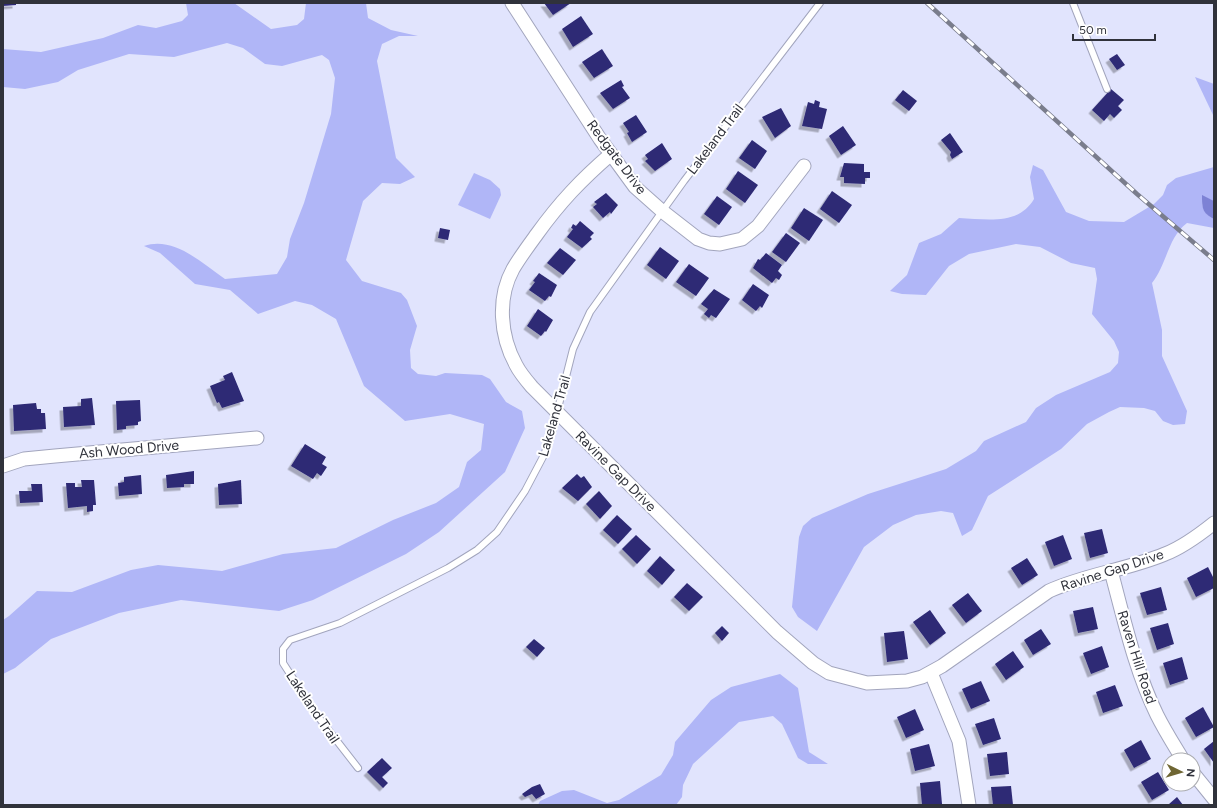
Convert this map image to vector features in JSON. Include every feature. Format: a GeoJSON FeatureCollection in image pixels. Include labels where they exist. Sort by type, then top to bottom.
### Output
{"type":"FeatureCollection","features":[{"type":"Feature","properties":{"kind":"street","name":"Redgate Drive"},"geometry":{"type":"LineString","coordinates":[[512,3],[611,154],[635,186],[683,229],[698,238],[709,243],[720,244],[742,239],[758,226],[804,166]]}},
{"type":"Feature","properties":{"kind":"street","name":"Ravine Gap Drive"},"geometry":{"type":"LineString","coordinates":[[611,154],[571,190],[556,208],[512,270],[505,288],[502,308],[504,330],[508,349],[516,366],[532,387],[777,632],[813,663],[829,673],[867,683],[907,681],[931,672],[1049,591],[1065,583],[1166,554],[1184,545],[1214,523]]}},
{"type":"Feature","properties":{"kind":"street","name":"Ash Wood Drive"},"geometry":{"type":"LineString","coordinates":[[3,466],[24,459],[257,438]]}},
{"type":"Feature","properties":{"kind":"street","name":"Raven Hill Road"},"geometry":{"type":"LineString","coordinates":[[1111,570],[1130,640],[1147,692],[1157,715],[1178,752]]}},
{"type":"Feature","properties":{"kind":"street"},"geometry":{"type":"LineString","coordinates":[[931,672],[958,741],[969,805]]}},
{"type":"Feature","properties":{"kind":"street"},"geometry":{"type":"LineString","coordinates":[[1201,783],[1214,799]]}},
{"type":"Feature","properties":{"kind":"lane","name":"Lakeland Trail"},"geometry":{"type":"LineString","coordinates":[[358,768],[316,714],[284,662],[282,652],[286,644],[290,640],[340,623],[448,568],[487,543],[510,516],[535,473],[551,436],[573,349],[590,312],[662,211],[764,74],[820,3]]}},
{"type":"Feature","properties":{"kind":"lane"},"geometry":{"type":"LineString","coordinates":[[1074,3],[1107,89]]}},
{"type":"Feature","properties":{"kind":"shaded area"},"geometry":{"type":"Polygon","coordinates":[[[186,3],[234,3],[271,29],[297,25],[304,19],[306,3],[366,3],[368,18],[391,30],[418,36],[399,36],[382,44],[377,61],[396,158],[415,177],[400,184],[382,183],[363,201],[346,260],[362,281],[401,293],[407,300],[417,326],[410,350],[411,368],[418,374],[436,376],[445,373],[482,375],[490,379],[506,402],[522,411],[525,428],[505,472],[439,532],[406,554],[313,600],[279,611],[181,600],[119,613],[51,639],[15,668],[3,674],[3,620],[37,591],[72,592],[131,570],[158,565],[222,571],[283,554],[336,548],[393,520],[436,503],[459,487],[467,462],[481,450],[484,424],[450,414],[405,421],[364,386],[336,319],[312,305],[295,301],[258,314],[230,290],[195,284],[160,253],[144,246],[155,244],[177,248],[197,259],[225,279],[277,274],[287,257],[290,239],[304,203],[331,114],[335,78],[329,60],[322,55],[282,66],[265,64],[243,48],[227,43],[174,57],[129,54],[78,70],[58,82],[25,89],[3,87],[3,49],[41,52],[103,38],[138,25],[156,28],[182,21],[188,15],[186,3]]]}},
{"type":"Feature","properties":{"kind":"shaded area"},"geometry":{"type":"Polygon","coordinates":[[[1195,77],[1214,84],[1214,117],[1195,77]]]}},
{"type":"Feature","properties":{"kind":"shaded area"},"geometry":{"type":"Polygon","coordinates":[[[1033,165],[1043,170],[1066,212],[1089,221],[1124,222],[1154,204],[1163,195],[1167,185],[1176,178],[1214,167],[1214,201],[1202,196],[1202,204],[1207,215],[1214,219],[1214,228],[1187,223],[1176,236],[1157,276],[1152,283],[1162,330],[1162,356],[1187,411],[1185,424],[1173,425],[1163,421],[1155,411],[1144,408],[1120,407],[1087,424],[1061,449],[988,496],[972,530],[962,536],[953,513],[941,511],[916,515],[893,525],[864,547],[817,631],[798,617],[792,607],[799,537],[803,526],[812,518],[868,494],[946,469],[976,451],[984,441],[1026,422],[1036,408],[1056,395],[1110,372],[1118,363],[1119,352],[1114,341],[1092,314],[1097,279],[1095,268],[1071,263],[1040,247],[1016,244],[969,254],[949,266],[926,295],[902,294],[890,291],[907,275],[919,243],[941,234],[959,218],[990,220],[1001,219],[1019,214],[1027,208],[1034,199],[1030,177],[1033,165]]]}},
{"type":"Feature","properties":{"kind":"shaded area"},"geometry":{"type":"Polygon","coordinates":[[[474,173],[490,180],[500,189],[501,195],[490,219],[458,205],[474,173]]]}},
{"type":"Feature","properties":{"kind":"shaded area"},"geometry":{"type":"Polygon","coordinates":[[[1202,195],[1214,201],[1214,219],[1207,215],[1204,210],[1202,195]]]}},
{"type":"Feature","properties":{"kind":"shaded area"},"geometry":{"type":"Polygon","coordinates":[[[780,674],[798,688],[809,752],[828,764],[808,764],[798,758],[782,724],[773,716],[739,722],[693,764],[683,785],[682,797],[676,805],[538,805],[540,801],[562,791],[574,790],[607,803],[619,800],[661,775],[673,755],[675,742],[711,700],[731,687],[780,674]]]}},
{"type":"Feature","properties":{"kind":"building"},"geometry":{"type":"Polygon","coordinates":[[[3,3],[16,3],[16,5],[3,6],[3,3]]]}},
{"type":"Feature","properties":{"kind":"building"},"geometry":{"type":"Polygon","coordinates":[[[544,3],[571,3],[553,15],[544,3]]]}},
{"type":"Feature","properties":{"kind":"building"},"geometry":{"type":"Polygon","coordinates":[[[581,16],[593,34],[573,47],[562,29],[581,16]]]}},
{"type":"Feature","properties":{"kind":"building"},"geometry":{"type":"Polygon","coordinates":[[[602,49],[613,66],[594,78],[582,62],[602,49]]]}},
{"type":"Feature","properties":{"kind":"building"},"geometry":{"type":"Polygon","coordinates":[[[1117,54],[1125,65],[1117,70],[1109,59],[1117,54]]]}},
{"type":"Feature","properties":{"kind":"building"},"geometry":{"type":"Polygon","coordinates":[[[621,80],[624,86],[622,87],[630,98],[613,109],[600,93],[621,80]]]}},
{"type":"Feature","properties":{"kind":"building"},"geometry":{"type":"Polygon","coordinates":[[[1111,89],[1124,100],[1118,106],[1122,110],[1114,118],[1110,114],[1104,121],[1092,110],[1111,89]]]}},
{"type":"Feature","properties":{"kind":"building"},"geometry":{"type":"Polygon","coordinates":[[[903,90],[917,101],[909,111],[895,100],[903,90]]]}},
{"type":"Feature","properties":{"kind":"building"},"geometry":{"type":"Polygon","coordinates":[[[815,100],[820,102],[819,107],[827,109],[822,129],[802,126],[808,102],[814,104],[815,100]]]}},
{"type":"Feature","properties":{"kind":"building"},"geometry":{"type":"Polygon","coordinates":[[[781,108],[791,126],[775,138],[762,117],[781,108]]]}},
{"type":"Feature","properties":{"kind":"building"},"geometry":{"type":"Polygon","coordinates":[[[636,115],[647,132],[632,142],[627,133],[629,132],[623,123],[636,115]]]}},
{"type":"Feature","properties":{"kind":"building"},"geometry":{"type":"Polygon","coordinates":[[[843,126],[856,145],[841,155],[829,136],[843,126]]]}},
{"type":"Feature","properties":{"kind":"building"},"geometry":{"type":"Polygon","coordinates":[[[950,133],[963,152],[952,159],[950,155],[951,152],[941,140],[950,133]]]}},
{"type":"Feature","properties":{"kind":"building"},"geometry":{"type":"Polygon","coordinates":[[[752,140],[767,151],[755,169],[739,158],[752,140]]]}},
{"type":"Feature","properties":{"kind":"building"},"geometry":{"type":"Polygon","coordinates":[[[662,143],[672,159],[655,171],[645,161],[648,159],[645,155],[662,143]]]}},
{"type":"Feature","properties":{"kind":"building"},"geometry":{"type":"Polygon","coordinates":[[[844,163],[864,164],[864,172],[870,172],[870,178],[865,178],[865,184],[844,183],[844,177],[840,177],[844,163]]]}},
{"type":"Feature","properties":{"kind":"building"},"geometry":{"type":"Polygon","coordinates":[[[738,171],[758,185],[745,203],[726,189],[738,171]]]}},
{"type":"Feature","properties":{"kind":"building"},"geometry":{"type":"Polygon","coordinates":[[[832,191],[852,205],[839,223],[820,209],[832,191]]]}},
{"type":"Feature","properties":{"kind":"building"},"geometry":{"type":"Polygon","coordinates":[[[606,193],[618,205],[611,214],[610,212],[603,218],[593,207],[597,204],[594,202],[606,193]]]}},
{"type":"Feature","properties":{"kind":"building"},"geometry":{"type":"Polygon","coordinates":[[[717,196],[732,207],[719,225],[704,214],[717,196]]]}},
{"type":"Feature","properties":{"kind":"building"},"geometry":{"type":"Polygon","coordinates":[[[804,208],[823,220],[809,241],[791,228],[804,208]]]}},
{"type":"Feature","properties":{"kind":"building"},"geometry":{"type":"Polygon","coordinates":[[[580,221],[594,233],[590,237],[592,239],[582,248],[567,237],[573,229],[571,228],[573,224],[576,226],[580,221]]]}},
{"type":"Feature","properties":{"kind":"building"},"geometry":{"type":"Polygon","coordinates":[[[440,228],[450,230],[448,240],[438,238],[440,228]]]}},
{"type":"Feature","properties":{"kind":"building"},"geometry":{"type":"Polygon","coordinates":[[[786,233],[800,243],[786,262],[772,252],[786,233]]]}},
{"type":"Feature","properties":{"kind":"building"},"geometry":{"type":"Polygon","coordinates":[[[660,247],[679,261],[666,279],[647,265],[660,247]]]}},
{"type":"Feature","properties":{"kind":"building"},"geometry":{"type":"Polygon","coordinates":[[[560,248],[576,260],[563,275],[547,263],[560,248]]]}},
{"type":"Feature","properties":{"kind":"building"},"geometry":{"type":"Polygon","coordinates":[[[766,253],[782,265],[778,271],[782,275],[779,280],[776,278],[772,283],[753,268],[758,259],[760,260],[766,253]]]}},
{"type":"Feature","properties":{"kind":"building"},"geometry":{"type":"Polygon","coordinates":[[[689,264],[709,278],[696,296],[676,282],[689,264]]]}},
{"type":"Feature","properties":{"kind":"building"},"geometry":{"type":"Polygon","coordinates":[[[539,273],[557,285],[551,297],[549,296],[545,301],[529,290],[539,273]]]}},
{"type":"Feature","properties":{"kind":"building"},"geometry":{"type":"Polygon","coordinates":[[[753,284],[769,295],[762,308],[760,306],[756,311],[742,300],[753,284]]]}},
{"type":"Feature","properties":{"kind":"building"},"geometry":{"type":"Polygon","coordinates":[[[714,289],[730,299],[716,318],[711,315],[709,318],[704,314],[708,309],[701,304],[714,289]]]}},
{"type":"Feature","properties":{"kind":"building"},"geometry":{"type":"Polygon","coordinates":[[[538,309],[553,320],[546,332],[545,331],[541,336],[527,326],[538,309]]]}},
{"type":"Feature","properties":{"kind":"building"},"geometry":{"type":"Polygon","coordinates":[[[232,372],[244,401],[222,408],[219,402],[217,403],[210,386],[225,380],[223,376],[232,372]]]}},
{"type":"Feature","properties":{"kind":"building"},"geometry":{"type":"Polygon","coordinates":[[[92,398],[95,425],[64,427],[63,407],[81,406],[81,399],[92,398]]]}},
{"type":"Feature","properties":{"kind":"building"},"geometry":{"type":"Polygon","coordinates":[[[140,400],[141,421],[138,422],[138,425],[126,426],[126,429],[117,430],[116,401],[140,400]]]}},
{"type":"Feature","properties":{"kind":"building"},"geometry":{"type":"Polygon","coordinates":[[[36,403],[37,409],[41,409],[41,413],[45,413],[46,429],[14,431],[13,405],[36,403]]]}},
{"type":"Feature","properties":{"kind":"building"},"geometry":{"type":"Polygon","coordinates":[[[305,444],[326,457],[322,464],[327,467],[321,476],[317,473],[313,479],[291,466],[305,444]]]}},
{"type":"Feature","properties":{"kind":"building"},"geometry":{"type":"Polygon","coordinates":[[[194,471],[194,484],[184,484],[184,487],[167,488],[166,475],[194,471]]]}},
{"type":"Feature","properties":{"kind":"building"},"geometry":{"type":"Polygon","coordinates":[[[577,474],[581,478],[584,476],[592,487],[578,501],[562,488],[577,474]]]}},
{"type":"Feature","properties":{"kind":"building"},"geometry":{"type":"Polygon","coordinates":[[[141,475],[142,494],[119,496],[118,483],[124,482],[124,477],[141,475]]]}},
{"type":"Feature","properties":{"kind":"building"},"geometry":{"type":"Polygon","coordinates":[[[81,480],[94,480],[96,505],[93,505],[93,511],[87,512],[87,506],[68,508],[66,483],[75,483],[75,487],[82,487],[81,480]]]}},
{"type":"Feature","properties":{"kind":"building"},"geometry":{"type":"Polygon","coordinates":[[[241,480],[242,504],[219,505],[218,484],[241,480]]]}},
{"type":"Feature","properties":{"kind":"building"},"geometry":{"type":"Polygon","coordinates":[[[31,484],[42,484],[43,502],[20,503],[19,491],[32,491],[31,484]]]}},
{"type":"Feature","properties":{"kind":"building"},"geometry":{"type":"Polygon","coordinates":[[[599,491],[612,506],[600,519],[586,504],[599,491]]]}},
{"type":"Feature","properties":{"kind":"building"},"geometry":{"type":"Polygon","coordinates":[[[617,515],[632,529],[618,544],[603,530],[617,515]]]}},
{"type":"Feature","properties":{"kind":"building"},"geometry":{"type":"Polygon","coordinates":[[[1102,529],[1108,553],[1090,558],[1084,533],[1102,529]]]}},
{"type":"Feature","properties":{"kind":"building"},"geometry":{"type":"Polygon","coordinates":[[[636,535],[651,549],[637,564],[622,549],[636,535]]]}},
{"type":"Feature","properties":{"kind":"building"},"geometry":{"type":"Polygon","coordinates":[[[1063,535],[1072,559],[1054,566],[1045,542],[1063,535]]]}},
{"type":"Feature","properties":{"kind":"building"},"geometry":{"type":"Polygon","coordinates":[[[660,556],[675,570],[662,585],[647,571],[660,556]]]}},
{"type":"Feature","properties":{"kind":"building"},"geometry":{"type":"Polygon","coordinates":[[[1027,558],[1038,575],[1022,585],[1011,568],[1027,558]]]}},
{"type":"Feature","properties":{"kind":"building"},"geometry":{"type":"Polygon","coordinates":[[[1208,567],[1214,579],[1214,588],[1196,597],[1187,578],[1208,567]]]}},
{"type":"Feature","properties":{"kind":"building"},"geometry":{"type":"Polygon","coordinates":[[[687,583],[703,597],[689,611],[674,597],[687,583]]]}},
{"type":"Feature","properties":{"kind":"building"},"geometry":{"type":"Polygon","coordinates":[[[1161,587],[1167,610],[1147,615],[1140,593],[1161,587]]]}},
{"type":"Feature","properties":{"kind":"building"},"geometry":{"type":"Polygon","coordinates":[[[968,593],[982,611],[966,623],[952,605],[968,593]]]}},
{"type":"Feature","properties":{"kind":"building"},"geometry":{"type":"Polygon","coordinates":[[[1093,607],[1098,629],[1078,633],[1073,611],[1093,607]]]}},
{"type":"Feature","properties":{"kind":"building"},"geometry":{"type":"Polygon","coordinates":[[[930,610],[946,633],[930,645],[913,622],[930,610]]]}},
{"type":"Feature","properties":{"kind":"building"},"geometry":{"type":"Polygon","coordinates":[[[1168,623],[1174,644],[1157,650],[1150,628],[1168,623]]]}},
{"type":"Feature","properties":{"kind":"building"},"geometry":{"type":"Polygon","coordinates":[[[722,626],[729,633],[722,641],[715,633],[722,626]]]}},
{"type":"Feature","properties":{"kind":"building"},"geometry":{"type":"Polygon","coordinates":[[[1041,629],[1051,644],[1033,655],[1024,640],[1041,629]]]}},
{"type":"Feature","properties":{"kind":"building"},"geometry":{"type":"Polygon","coordinates":[[[904,631],[908,659],[887,662],[884,633],[904,631]]]}},
{"type":"Feature","properties":{"kind":"building"},"geometry":{"type":"Polygon","coordinates":[[[534,639],[545,648],[537,657],[526,647],[534,639]]]}},
{"type":"Feature","properties":{"kind":"building"},"geometry":{"type":"Polygon","coordinates":[[[1102,646],[1109,667],[1091,674],[1083,653],[1102,646]]]}},
{"type":"Feature","properties":{"kind":"building"},"geometry":{"type":"Polygon","coordinates":[[[1013,651],[1024,667],[1006,680],[995,664],[1013,651]]]}},
{"type":"Feature","properties":{"kind":"building"},"geometry":{"type":"Polygon","coordinates":[[[1182,657],[1188,679],[1170,685],[1163,663],[1182,657]]]}},
{"type":"Feature","properties":{"kind":"building"},"geometry":{"type":"Polygon","coordinates":[[[981,681],[990,701],[971,709],[962,689],[981,681]]]}},
{"type":"Feature","properties":{"kind":"building"},"geometry":{"type":"Polygon","coordinates":[[[1115,685],[1123,706],[1103,713],[1096,692],[1115,685]]]}},
{"type":"Feature","properties":{"kind":"building"},"geometry":{"type":"Polygon","coordinates":[[[1203,707],[1214,727],[1196,737],[1185,718],[1203,707]]]}},
{"type":"Feature","properties":{"kind":"building"},"geometry":{"type":"Polygon","coordinates":[[[915,709],[924,730],[906,738],[897,717],[915,709]]]}},
{"type":"Feature","properties":{"kind":"building"},"geometry":{"type":"Polygon","coordinates":[[[994,718],[1001,739],[983,745],[975,724],[994,718]]]}},
{"type":"Feature","properties":{"kind":"building"},"geometry":{"type":"Polygon","coordinates":[[[1141,740],[1151,759],[1134,768],[1124,750],[1141,740]]]}},
{"type":"Feature","properties":{"kind":"building"},"geometry":{"type":"Polygon","coordinates":[[[1214,741],[1214,763],[1204,749],[1214,741]]]}},
{"type":"Feature","properties":{"kind":"building"},"geometry":{"type":"Polygon","coordinates":[[[929,744],[935,766],[915,771],[910,749],[929,744]]]}},
{"type":"Feature","properties":{"kind":"building"},"geometry":{"type":"Polygon","coordinates":[[[1007,752],[1009,774],[990,776],[987,754],[1007,752]]]}},
{"type":"Feature","properties":{"kind":"building"},"geometry":{"type":"Polygon","coordinates":[[[382,758],[392,768],[382,777],[388,783],[383,788],[367,772],[382,758]]]}},
{"type":"Feature","properties":{"kind":"building"},"geometry":{"type":"Polygon","coordinates":[[[1158,772],[1161,777],[1161,792],[1166,792],[1152,800],[1141,782],[1158,772]]]}},
{"type":"Feature","properties":{"kind":"building"},"geometry":{"type":"Polygon","coordinates":[[[940,781],[942,804],[922,805],[920,783],[940,781]]]}},
{"type":"Feature","properties":{"kind":"building"},"geometry":{"type":"Polygon","coordinates":[[[540,784],[545,794],[536,799],[532,794],[525,797],[522,794],[532,787],[540,784]]]}},
{"type":"Feature","properties":{"kind":"building"},"geometry":{"type":"Polygon","coordinates":[[[1011,786],[1013,805],[993,805],[991,787],[1011,786]]]}},
{"type":"Feature","properties":{"kind":"building"},"geometry":{"type":"Polygon","coordinates":[[[1177,797],[1183,805],[1168,805],[1177,797]]]}},
{"type":"Feature","properties":{"kind":"railway"},"geometry":{"type":"LineString","coordinates":[[927,3],[1137,194],[1214,260]]}}]}
